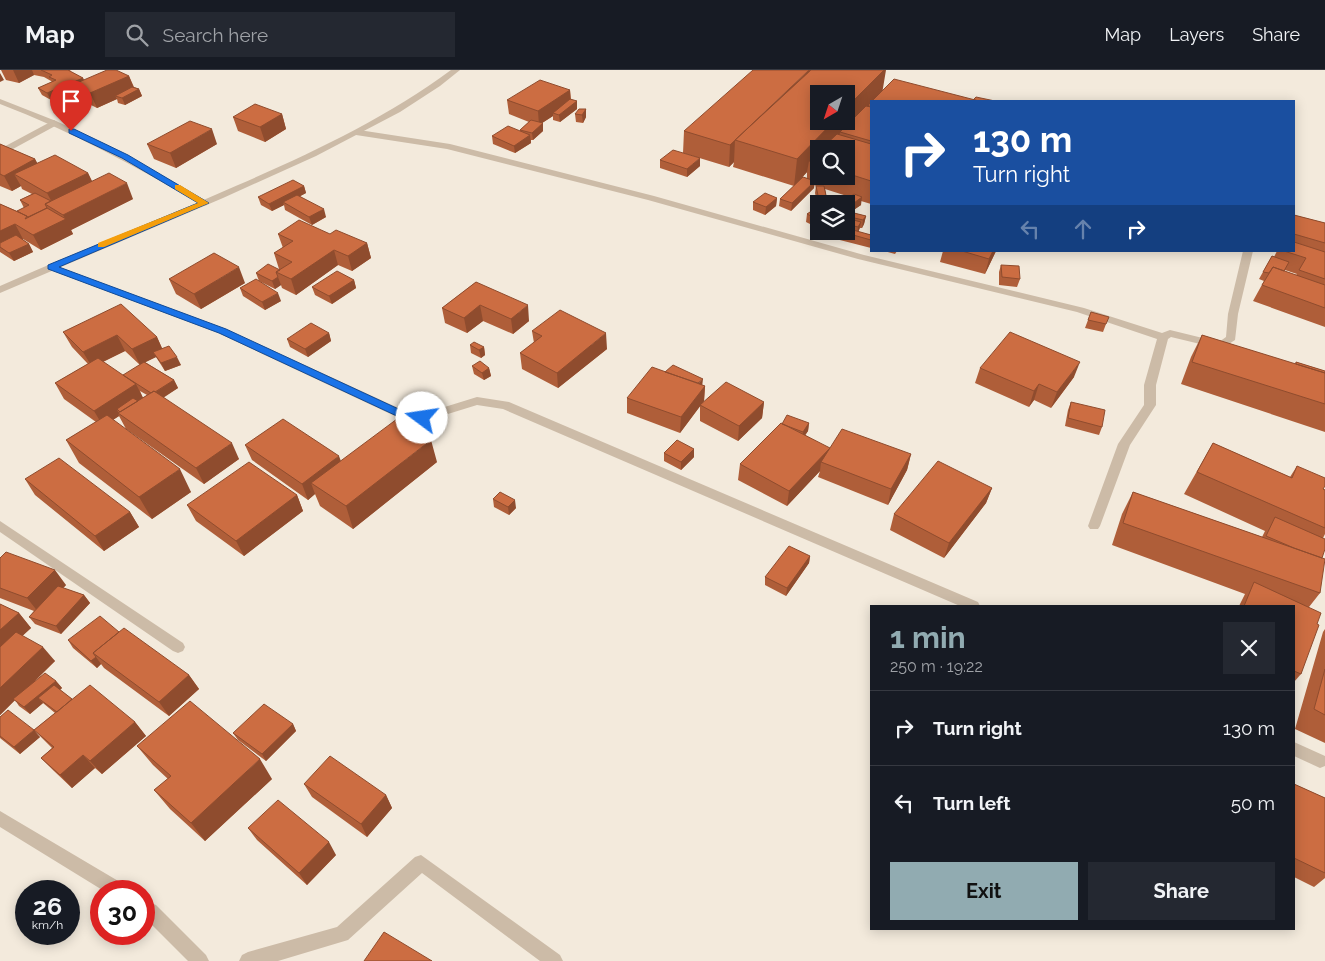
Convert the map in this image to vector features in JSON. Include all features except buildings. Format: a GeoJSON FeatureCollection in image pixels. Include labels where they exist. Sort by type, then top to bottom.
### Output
{"type":"FeatureCollection","features":[{"type":"Feature","properties":{"kind":"street"},"geometry":{"type":"LineString","coordinates":[[0,290],[205,203],[359,133],[456,70]]}},
{"type":"Feature","properties":{"kind":"street"},"geometry":{"type":"LineString","coordinates":[[0,101],[54,123],[125,156],[205,203]]}},
{"type":"Feature","properties":{"kind":"street"},"geometry":{"type":"LineString","coordinates":[[0,152],[54,123]]}},
{"type":"Feature","properties":{"kind":"street"},"geometry":{"type":"LineString","coordinates":[[359,133],[447,146],[651,198],[862,257],[1080,310],[1163,337]]}},
{"type":"Feature","properties":{"kind":"street"},"geometry":{"type":"LineString","coordinates":[[1094,526],[1124,444],[1150,405],[1150,385],[1163,337],[1170,333],[1221,346],[1231,338],[1233,314],[1248,252]]}},
{"type":"Feature","properties":{"kind":"street"},"geometry":{"type":"LineString","coordinates":[[51,267],[222,331],[403,415],[422,418],[477,401],[505,405],[971,605]]}},
{"type":"Feature","properties":{"kind":"street"},"geometry":{"type":"LineString","coordinates":[[0,526],[178,647]]}},
{"type":"Feature","properties":{"kind":"street"},"geometry":{"type":"LineString","coordinates":[[1295,749],[1320,761]]}},
{"type":"Feature","properties":{"kind":"street"},"geometry":{"type":"LineString","coordinates":[[0,818],[101,880]]}},
{"type":"Feature","properties":{"kind":"street"},"geometry":{"type":"LineString","coordinates":[[248,961],[342,934],[421,863],[554,961]]}},
{"type":"Feature","properties":{"kind":"street"},"geometry":{"type":"LineString","coordinates":[[155,916],[200,961]]}},
{"type":"Feature","properties":{"kind":"slow traffic"},"geometry":{"type":"LineString","coordinates":[[101,245],[205,203],[178,187]]}},
{"type":"Feature","properties":{"kind":"route"},"geometry":{"type":"LineString","coordinates":[[71,131],[125,156],[205,203],[71,257],[51,267],[222,331],[403,415],[422,418]]}}]}
